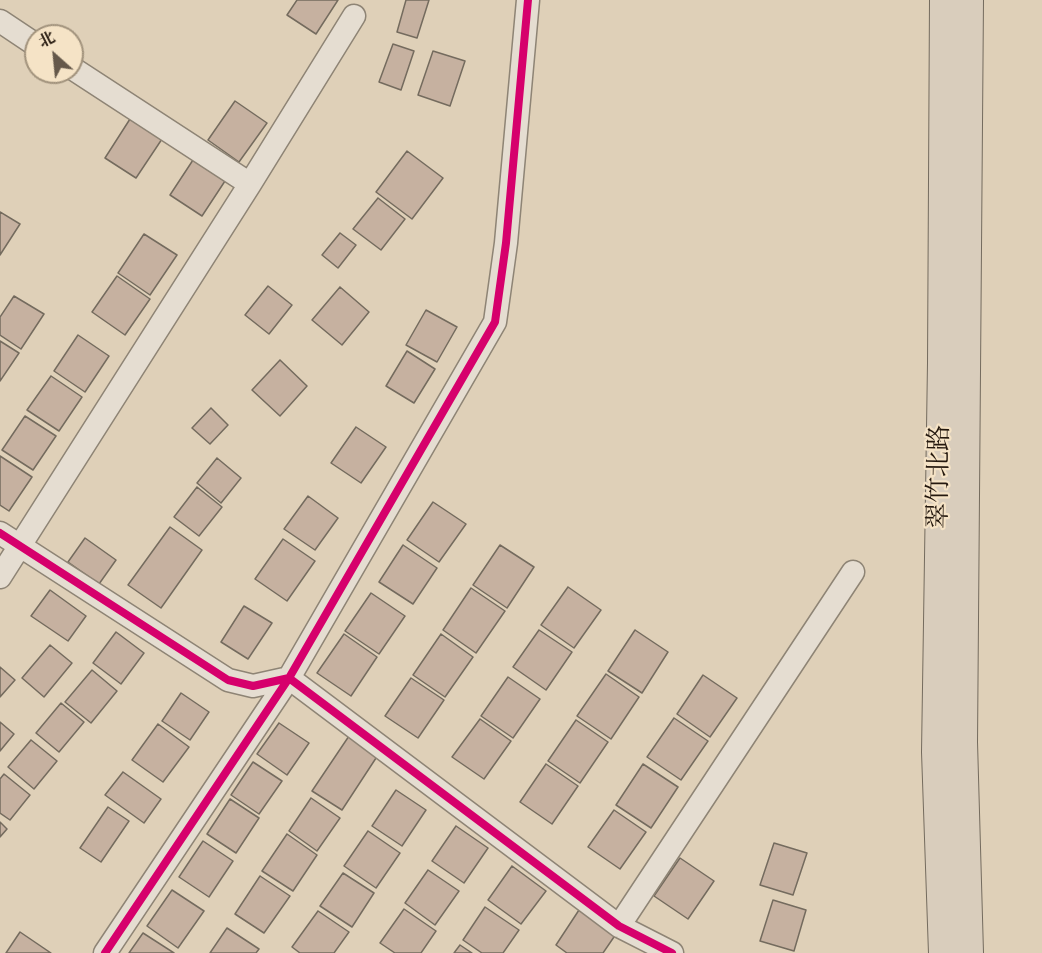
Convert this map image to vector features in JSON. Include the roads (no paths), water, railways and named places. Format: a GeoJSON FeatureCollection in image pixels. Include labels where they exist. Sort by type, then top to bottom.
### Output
{"type":"FeatureCollection","features":[{"type":"Feature","properties":{"kind":"main road","name":"翠竹北路"},"geometry":{"type":"LineString","coordinates":[[944,953],[937,752],[944,363],[945,0]]}},
{"type":"Feature","properties":{"kind":"main road","name":"翠竹北路"},"geometry":{"type":"LineString","coordinates":[[968,0],[962,730],[968,953]]}},
{"type":"Feature","properties":{"kind":"street"},"geometry":{"type":"LineString","coordinates":[[105,953],[289,678],[495,322],[506,243],[528,0]]}},
{"type":"Feature","properties":{"kind":"street"},"geometry":{"type":"LineString","coordinates":[[0,577],[354,16]]}},
{"type":"Feature","properties":{"kind":"street"},"geometry":{"type":"LineString","coordinates":[[0,21],[24,37]]}},
{"type":"Feature","properties":{"kind":"street"},"geometry":{"type":"LineString","coordinates":[[84,76],[250,184]]}},
{"type":"Feature","properties":{"kind":"street"},"geometry":{"type":"LineString","coordinates":[[0,533],[228,680],[253,686],[289,678],[619,926],[672,953]]}},
{"type":"Feature","properties":{"kind":"street"},"geometry":{"type":"LineString","coordinates":[[619,926],[854,572]]}}]}
